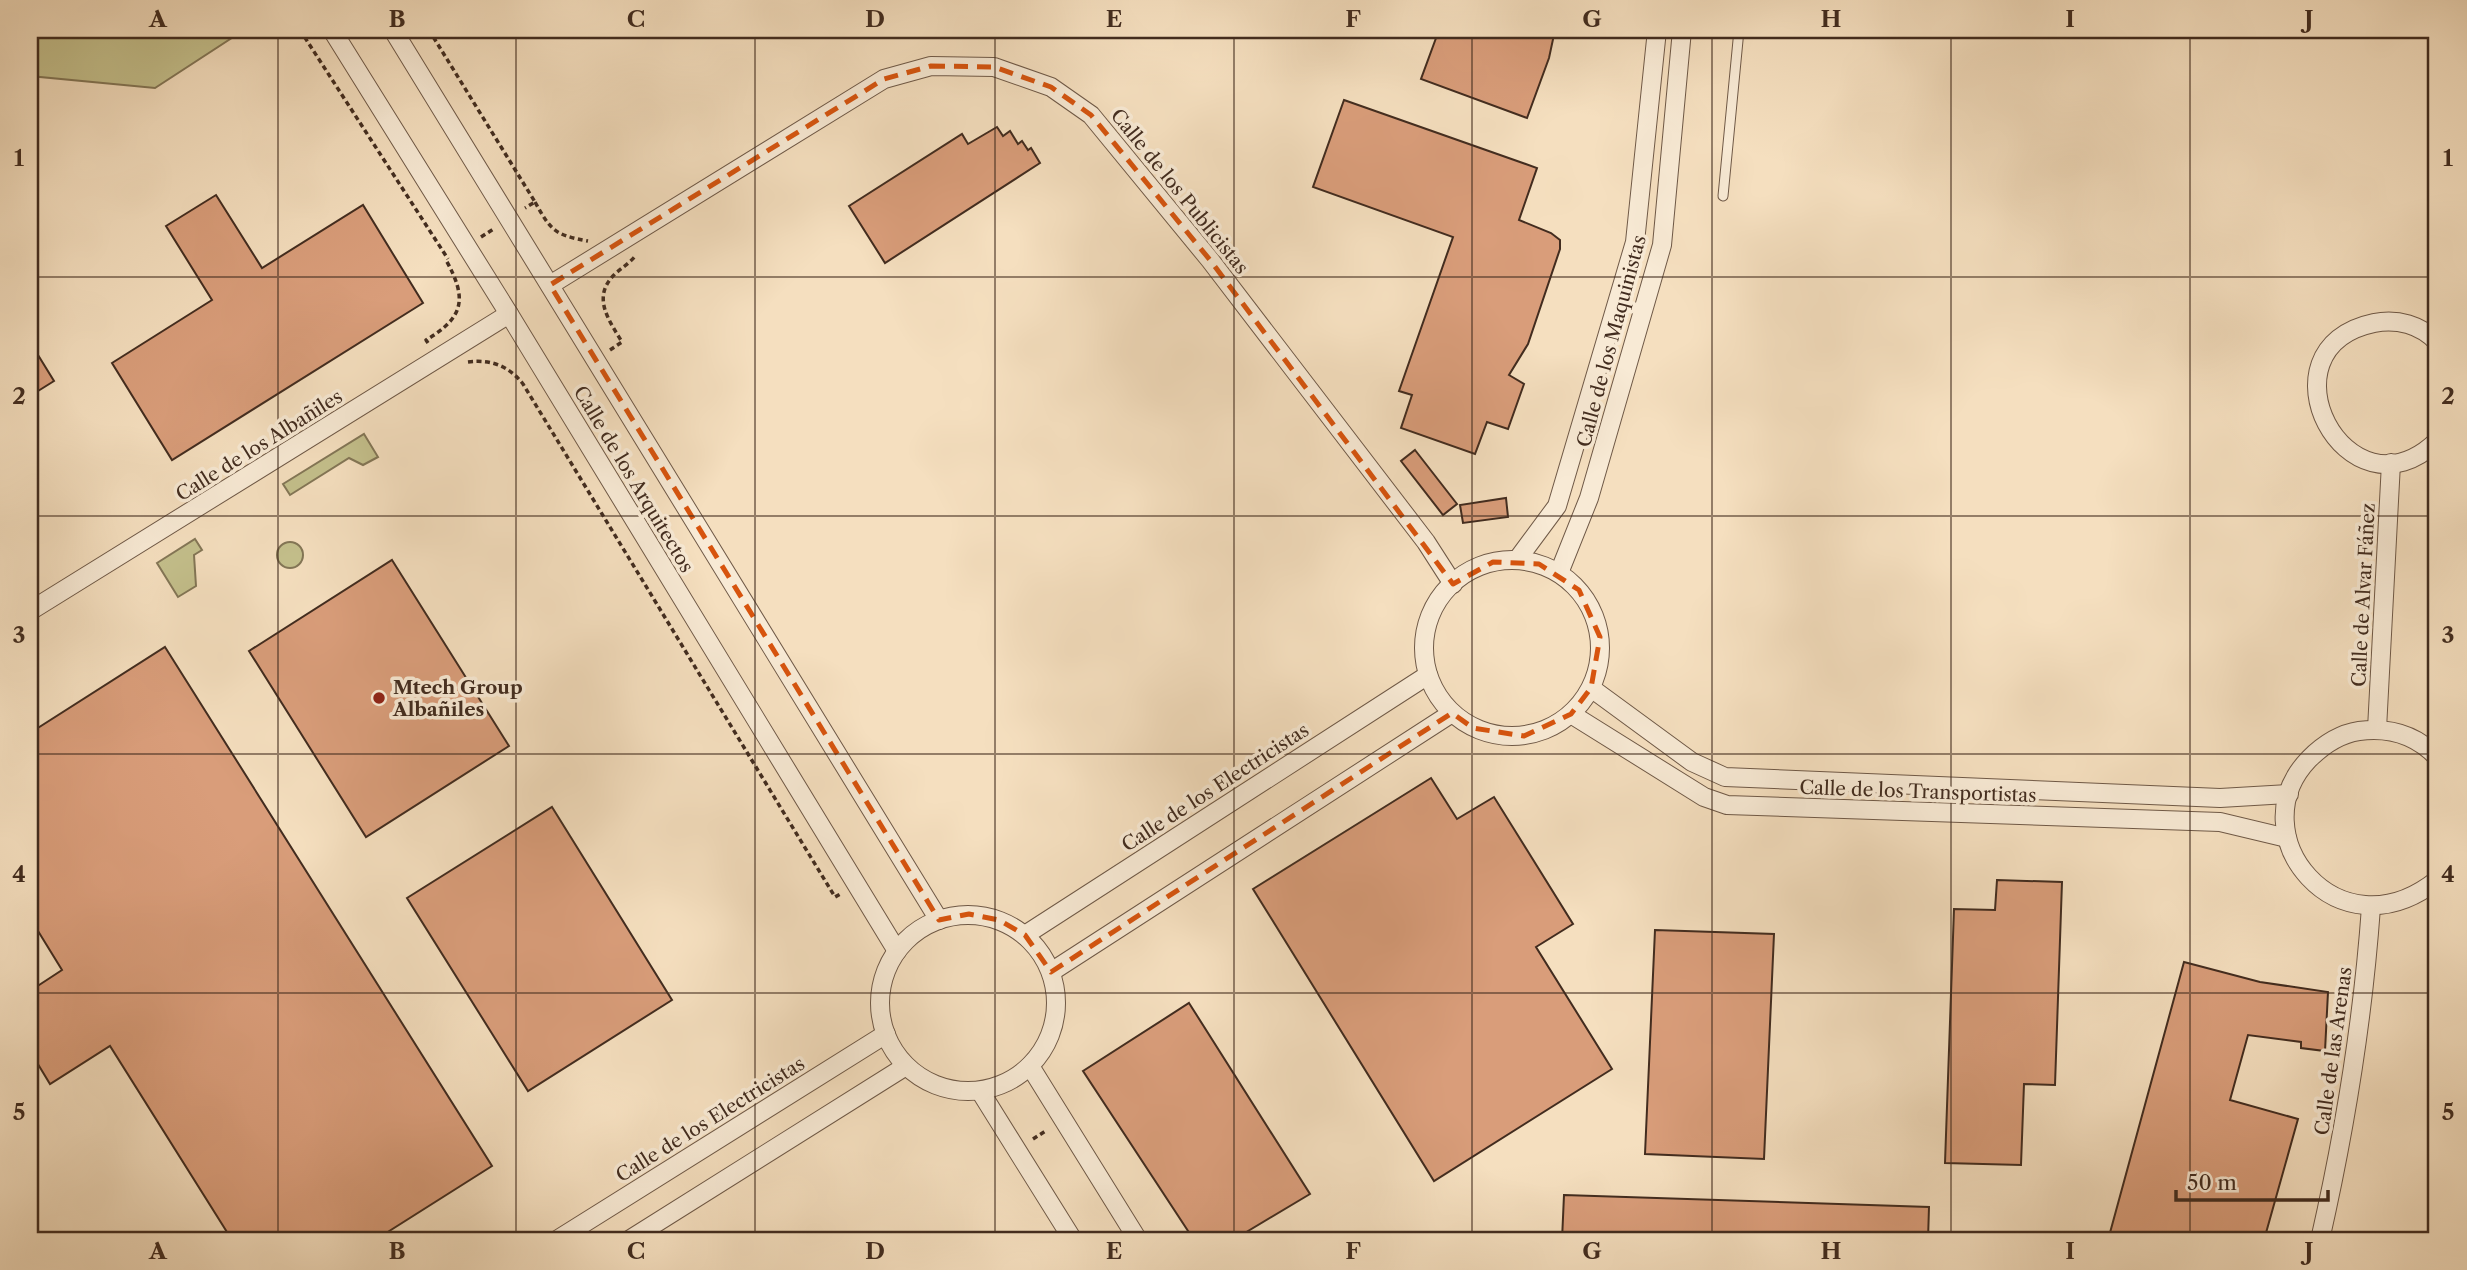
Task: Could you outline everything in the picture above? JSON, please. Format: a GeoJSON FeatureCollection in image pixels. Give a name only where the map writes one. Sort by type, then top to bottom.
{"type":"FeatureCollection","features":[{"type":"Feature","properties":{"kind":"street","name":"Calle de los Arquitectos"},"geometry":{"type":"LineString","coordinates":[[332,30],[509,314],[897,951]]}},
{"type":"Feature","properties":{"kind":"street","name":"Calle de los Arquitectos"},"geometry":{"type":"LineString","coordinates":[[393,30],[939,919]]}},
{"type":"Feature","properties":{"kind":"street","name":"Calle de los Maquinistas"},"geometry":{"type":"LineString","coordinates":[[1517,560],[1557,506],[1635,242],[1657,30]]}},
{"type":"Feature","properties":{"kind":"street","name":"Calle de los Maquinistas"},"geometry":{"type":"LineString","coordinates":[[1559,573],[1589,498],[1662,245],[1682,30]]}},
{"type":"Feature","properties":{"kind":"street","name":"Calle de los Publicistas"},"geometry":{"type":"LineString","coordinates":[[550,285],[884,79],[931,66],[994,67],[1051,87],[1091,115],[1210,260],[1426,542],[1452,584]]}},
{"type":"Feature","properties":{"kind":"street","name":"Calle de los Albañiles"},"geometry":{"type":"LineString","coordinates":[[30,611],[509,314]]}},
{"type":"Feature","properties":{"kind":"street"},"geometry":{"type":"LineString","coordinates":[[2437,342],[2408,323],[2384,320],[2362,325],[2343,336],[2328,353],[2319,373],[2319,406],[2332,436],[2348,451],[2369,460],[2391,463],[2415,457],[2437,441]]}},
{"type":"Feature","properties":{"kind":"street","name":"Calle de Alvar Fáñez"},"geometry":{"type":"LineString","coordinates":[[2377,729],[2391,463]]}},
{"type":"Feature","properties":{"kind":"street"},"geometry":{"type":"LineString","coordinates":[[1517,560],[1539,564],[1559,573],[1586,601],[1593,612],[1600,637],[1599,663],[1591,688],[1571,714],[1549,729],[1524,736],[1473,728],[1452,713],[1438,695],[1428,675],[1424,651],[1427,626],[1437,603],[1452,584],[1482,566],[1517,560]]}},
{"type":"Feature","properties":{"kind":"street","name":"Calle de los Electricistas"},"geometry":{"type":"LineString","coordinates":[[1025,935],[1428,675]]}},
{"type":"Feature","properties":{"kind":"street","name":"Calle de los Transportistas"},"geometry":{"type":"LineString","coordinates":[[1591,688],[1692,761],[1725,777],[2220,798],[2289,794]]}},
{"type":"Feature","properties":{"kind":"street"},"geometry":{"type":"LineString","coordinates":[[1051,972],[1452,713]]}},
{"type":"Feature","properties":{"kind":"street","name":"Calle de los Transportistas"},"geometry":{"type":"LineString","coordinates":[[1571,714],[1704,797],[1727,805],[2220,822],[2287,838]]}},
{"type":"Feature","properties":{"kind":"street"},"geometry":{"type":"LineString","coordinates":[[2437,757],[2427,747],[2404,734],[2377,729],[2348,733],[2322,746],[2301,767],[2289,794],[2285,816],[2287,838],[2298,865],[2317,887],[2342,901],[2371,907],[2396,904],[2419,894],[2437,880]]}},
{"type":"Feature","properties":{"kind":"street","name":"Calle de las Arenas"},"geometry":{"type":"LineString","coordinates":[[2320,1240],[2344,1135],[2365,986],[2371,907]]}},
{"type":"Feature","properties":{"kind":"street"},"geometry":{"type":"LineString","coordinates":[[969,914],[999,920],[1025,935],[1045,958],[1056,997],[1054,1023],[1045,1046],[1030,1066],[1006,1082],[980,1091],[953,1090],[928,1082],[906,1066],[886,1034],[880,1006],[884,977],[897,951],[915,932],[939,919],[969,914]]}},
{"type":"Feature","properties":{"kind":"street","name":"Calle de los Electricistas"},"geometry":{"type":"LineString","coordinates":[[557,1240],[886,1034]]}},
{"type":"Feature","properties":{"kind":"street"},"geometry":{"type":"LineString","coordinates":[[629,1240],[906,1066]]}},
{"type":"Feature","properties":{"kind":"street"},"geometry":{"type":"LineString","coordinates":[[1030,1066],[1138,1240]]}},
{"type":"Feature","properties":{"kind":"street"},"geometry":{"type":"LineString","coordinates":[[980,1091],[1073,1240]]}},
{"type":"Feature","properties":{"kind":"lane"},"geometry":{"type":"LineString","coordinates":[[1723,196],[1739,30]]}},
{"type":"Feature","properties":{"kind":"path"},"geometry":{"type":"LineString","coordinates":[[300,30],[460,285],[460,298],[451,323],[426,340],[447,374],[470,362],[500,365],[514,372],[835,897],[856,885]]}},
{"type":"Feature","properties":{"kind":"path"},"geometry":{"type":"LineString","coordinates":[[429,30],[549,228],[560,235],[587,241],[597,235]]}},
{"type":"Feature","properties":{"kind":"path"},"geometry":{"type":"LineString","coordinates":[[446,260],[535,202]]}},
{"type":"Feature","properties":{"kind":"path"},"geometry":{"type":"LineString","coordinates":[[596,359],[622,342],[605,314],[603,300],[609,280],[637,256],[626,238]]}},
{"type":"Feature","properties":{"kind":"path"},"geometry":{"type":"LineString","coordinates":[[532,398],[553,386]]}},
{"type":"Feature","properties":{"kind":"path"},"geometry":{"type":"LineString","coordinates":[[1016,1148],[1063,1121]]}},
{"type":"Feature","properties":{"kind":"highlighted area"},"geometry":{"type":"Polygon","coordinates":[[[931,66],[994,67],[1051,87],[1091,115],[1210,260],[1453,584],[1493,562],[1539,564],[1579,590],[1600,637],[1591,688],[1571,714],[1524,736],[1473,728],[1452,713],[1051,972],[1025,935],[999,920],[969,914],[939,920],[550,285],[884,79],[931,66]]]}},
{"type":"Feature","properties":{"kind":"shaded area"},"geometry":{"type":"Polygon","coordinates":[[[30,30],[244,30],[155,88],[30,76],[30,30]]]}},
{"type":"Feature","properties":{"kind":"shaded area"},"geometry":{"type":"Polygon","coordinates":[[[364,434],[378,457],[363,465],[349,458],[290,495],[283,484],[364,434]]]}},
{"type":"Feature","properties":{"kind":"shaded area"},"geometry":{"type":"Polygon","coordinates":[[[195,539],[202,550],[194,555],[196,586],[178,597],[157,563],[195,539]]]}},
{"type":"Feature","properties":{"kind":"shaded area"},"geometry":{"type":"Polygon","coordinates":[[[290,542],[299,546],[303,555],[299,564],[290,568],[281,564],[277,555],[281,546],[290,542]]]}},
{"type":"Feature","properties":{"kind":"building"},"geometry":{"type":"Polygon","coordinates":[[[1439,30],[1555,30],[1549,58],[1527,118],[1421,79],[1439,30]]]}},
{"type":"Feature","properties":{"kind":"building"},"geometry":{"type":"Polygon","coordinates":[[[1344,100],[1537,168],[1519,220],[1551,233],[1560,240],[1560,249],[1528,344],[1509,375],[1524,384],[1508,429],[1487,422],[1475,454],[1401,428],[1412,395],[1399,391],[1453,237],[1313,187],[1344,100]]]}},
{"type":"Feature","properties":{"kind":"building"},"geometry":{"type":"Polygon","coordinates":[[[997,127],[1003,136],[1010,131],[1018,144],[1022,141],[1028,150],[1031,148],[1040,163],[885,263],[849,206],[962,134],[968,144],[997,127]]]}},
{"type":"Feature","properties":{"kind":"building"},"geometry":{"type":"Polygon","coordinates":[[[216,195],[262,268],[363,205],[423,303],[172,460],[112,363],[212,300],[166,226],[216,195]]]}},
{"type":"Feature","properties":{"kind":"building"},"geometry":{"type":"Polygon","coordinates":[[[30,342],[54,381],[30,396],[30,342]]]}},
{"type":"Feature","properties":{"kind":"building"},"geometry":{"type":"Polygon","coordinates":[[[1415,450],[1457,504],[1443,515],[1401,461],[1415,450]]]}},
{"type":"Feature","properties":{"kind":"building"},"geometry":{"type":"Polygon","coordinates":[[[1506,498],[1508,517],[1463,523],[1460,505],[1506,498]]]}},
{"type":"Feature","properties":{"kind":"building","name":"Mtech Group Albañiles"},"geometry":{"type":"Polygon","coordinates":[[[392,560],[509,746],[366,837],[249,651],[392,560]]]}},
{"type":"Feature","properties":{"kind":"building"},"geometry":{"type":"Polygon","coordinates":[[[165,647],[492,1166],[375,1240],[232,1240],[110,1046],[50,1084],[30,1051],[30,991],[62,970],[30,918],[30,733],[165,647]]]}},
{"type":"Feature","properties":{"kind":"building"},"geometry":{"type":"Polygon","coordinates":[[[1431,778],[1457,819],[1494,797],[1573,924],[1536,947],[1612,1069],[1434,1181],[1253,889],[1431,778]]]}},
{"type":"Feature","properties":{"kind":"building"},"geometry":{"type":"Polygon","coordinates":[[[552,807],[672,1000],[528,1091],[407,898],[552,807]]]}},
{"type":"Feature","properties":{"kind":"building"},"geometry":{"type":"Polygon","coordinates":[[[1997,880],[2062,882],[2055,1085],[2024,1084],[2021,1165],[1945,1163],[1954,909],[1995,910],[1997,880]]]}},
{"type":"Feature","properties":{"kind":"building"},"geometry":{"type":"Polygon","coordinates":[[[1655,930],[1774,934],[1764,1159],[1645,1154],[1655,930]]]}},
{"type":"Feature","properties":{"kind":"building"},"geometry":{"type":"Polygon","coordinates":[[[2184,962],[2260,982],[2328,992],[2325,1051],[2301,1048],[2301,1042],[2248,1035],[2230,1100],[2298,1119],[2264,1240],[2108,1240],[2184,962]]]}},
{"type":"Feature","properties":{"kind":"building"},"geometry":{"type":"Polygon","coordinates":[[[1189,1003],[1310,1194],[1233,1240],[1194,1240],[1083,1071],[1189,1003]]]}},
{"type":"Feature","properties":{"kind":"building"},"geometry":{"type":"Polygon","coordinates":[[[1564,1195],[1929,1207],[1928,1240],[1562,1240],[1564,1195]]]}},
{"type":"Feature","properties":{"kind":"place","name":"Mtech Group Albañiles"},"geometry":{"type":"Point","coordinates":[379,698]}}]}
